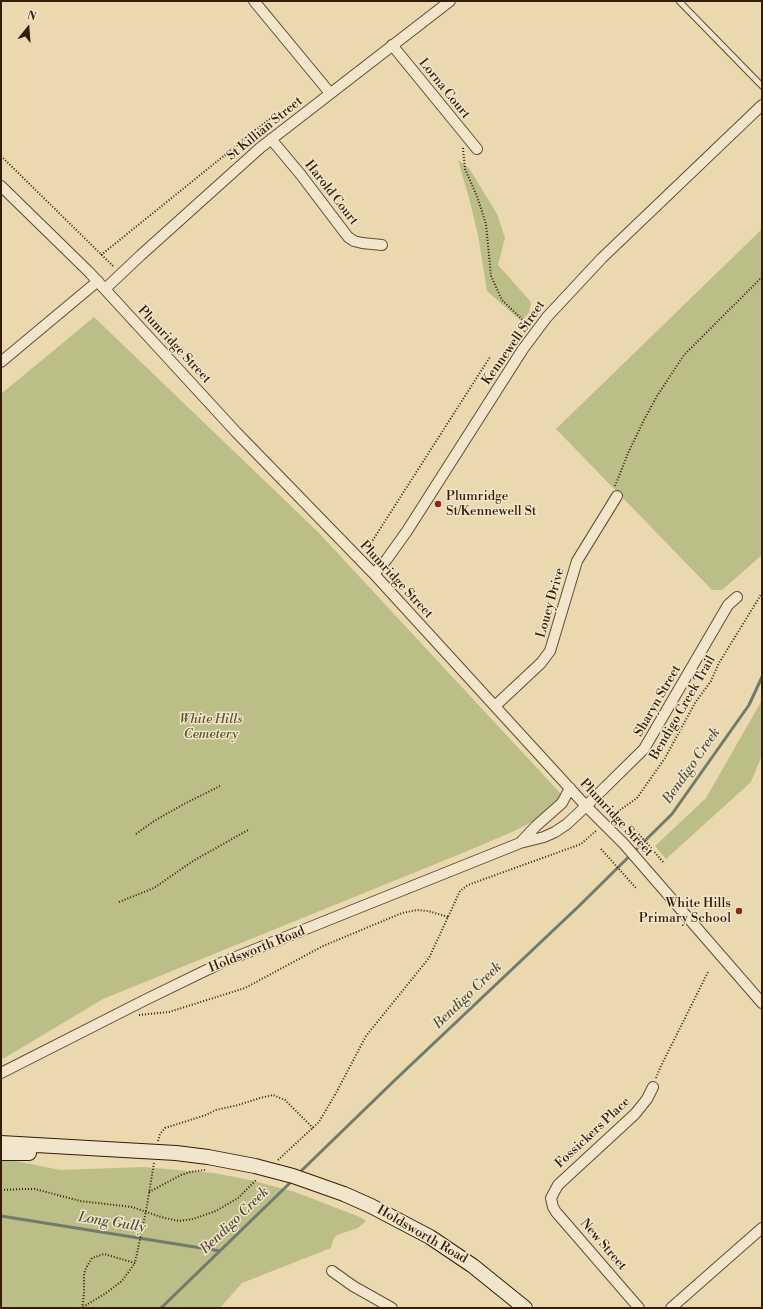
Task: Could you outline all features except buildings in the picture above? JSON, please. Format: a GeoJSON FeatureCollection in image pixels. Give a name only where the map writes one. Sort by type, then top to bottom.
{"type":"FeatureCollection","features":[{"type":"Feature","properties":{"kind":"main road","name":"Holdsworth Road"},"geometry":{"type":"LineString","coordinates":[[1,1143],[120,1149],[194,1155],[258,1170],[293,1176],[344,1194],[394,1217],[435,1240],[478,1269],[525,1308]]}},
{"type":"Feature","properties":{"kind":"main road","name":"Holdsworth Road"},"geometry":{"type":"LineString","coordinates":[[1,1153],[69,1152],[120,1149]]}},
{"type":"Feature","properties":{"kind":"street"},"geometry":{"type":"LineString","coordinates":[[254,1],[330,93]]}},
{"type":"Feature","properties":{"kind":"street","name":"St Killian Street"},"geometry":{"type":"LineString","coordinates":[[105,289],[216,187],[271,139],[450,1]]}},
{"type":"Feature","properties":{"kind":"street","name":"Lorna Court"},"geometry":{"type":"LineString","coordinates":[[392,45],[477,149]]}},
{"type":"Feature","properties":{"kind":"street","name":"Kennewell Street"},"geometry":{"type":"LineString","coordinates":[[374,574],[387,560],[407,532],[536,331],[560,302],[602,258],[762,105]]}},
{"type":"Feature","properties":{"kind":"street","name":"Harold Court"},"geometry":{"type":"LineString","coordinates":[[271,139],[301,175],[348,237],[354,241],[362,243],[382,245]]}},
{"type":"Feature","properties":{"kind":"street","name":"Plumridge Street"},"geometry":{"type":"LineString","coordinates":[[1,186],[98,281],[236,432],[374,574],[586,806],[644,866],[762,1003]]}},
{"type":"Feature","properties":{"kind":"street"},"geometry":{"type":"LineString","coordinates":[[1,362],[98,281]]}},
{"type":"Feature","properties":{"kind":"street","name":"Louey Drive"},"geometry":{"type":"LineString","coordinates":[[495,706],[541,663],[550,651],[577,561],[616,493]]}},
{"type":"Feature","properties":{"kind":"street","name":"Sharyn Street"},"geometry":{"type":"LineString","coordinates":[[586,806],[647,744],[728,605],[737,598]]}},
{"type":"Feature","properties":{"kind":"street","name":"Holdsworth Road"},"geometry":{"type":"LineString","coordinates":[[520,843],[536,826],[562,803],[570,788]]}},
{"type":"Feature","properties":{"kind":"street","name":"Holdsworth Road"},"geometry":{"type":"LineString","coordinates":[[1,1073],[221,963],[520,843],[544,837],[555,832],[567,824],[586,806]]}},
{"type":"Feature","properties":{"kind":"street","name":"Fossickers Place"},"geometry":{"type":"LineString","coordinates":[[551,1198],[558,1185],[635,1114],[647,1099],[653,1087]]}},
{"type":"Feature","properties":{"kind":"street","name":"New Street"},"geometry":{"type":"LineString","coordinates":[[551,1198],[556,1212],[640,1308]]}},
{"type":"Feature","properties":{"kind":"street"},"geometry":{"type":"LineString","coordinates":[[671,1308],[762,1228]]}},
{"type":"Feature","properties":{"kind":"street"},"geometry":{"type":"LineString","coordinates":[[332,1271],[353,1286],[392,1308]]}},
{"type":"Feature","properties":{"kind":"lane"},"geometry":{"type":"LineString","coordinates":[[679,1],[762,86]]}},
{"type":"Feature","properties":{"kind":"path"},"geometry":{"type":"LineString","coordinates":[[101,255],[272,117]]}},
{"type":"Feature","properties":{"kind":"path"},"geometry":{"type":"LineString","coordinates":[[468,139],[462,146],[465,169],[477,196],[486,224],[491,276],[502,300],[536,331]]}},
{"type":"Feature","properties":{"kind":"path"},"geometry":{"type":"LineString","coordinates":[[1,156],[116,269]]}},
{"type":"Feature","properties":{"kind":"path"},"geometry":{"type":"LineString","coordinates":[[616,493],[629,451],[657,396],[684,356],[762,276]]}},
{"type":"Feature","properties":{"kind":"path"},"geometry":{"type":"LineString","coordinates":[[371,543],[490,357]]}},
{"type":"Feature","properties":{"kind":"path","name":"Bendigo Creek Trail"},"geometry":{"type":"LineString","coordinates":[[607,820],[637,798],[661,764],[671,749],[695,703],[711,681],[716,668],[762,593]]}},
{"type":"Feature","properties":{"kind":"path"},"geometry":{"type":"LineString","coordinates":[[136,834],[154,821],[220,786]]}},
{"type":"Feature","properties":{"kind":"path"},"geometry":{"type":"LineString","coordinates":[[630,826],[664,863]]}},
{"type":"Feature","properties":{"kind":"path"},"geometry":{"type":"LineString","coordinates":[[277,1161],[319,1122],[336,1094],[366,1036],[430,958],[460,891],[464,887],[581,844],[599,828]]}},
{"type":"Feature","properties":{"kind":"path"},"geometry":{"type":"LineString","coordinates":[[119,902],[154,888],[193,861],[248,830]]}},
{"type":"Feature","properties":{"kind":"path"},"geometry":{"type":"LineString","coordinates":[[601,849],[636,888]]}},
{"type":"Feature","properties":{"kind":"path"},"geometry":{"type":"LineString","coordinates":[[134,1015],[169,1012],[245,988],[323,946],[402,913],[417,910],[428,911],[448,917]]}},
{"type":"Feature","properties":{"kind":"path"},"geometry":{"type":"LineString","coordinates":[[653,1087],[660,1068],[708,972]]}},
{"type":"Feature","properties":{"kind":"path"},"geometry":{"type":"LineString","coordinates":[[158,1143],[160,1134],[164,1128],[206,1115],[216,1110],[273,1095],[285,1100],[313,1128]]}},
{"type":"Feature","properties":{"kind":"path"},"geometry":{"type":"LineString","coordinates":[[82,1308],[122,1281],[134,1263],[146,1211],[155,1161]]}},
{"type":"Feature","properties":{"kind":"path"},"geometry":{"type":"LineString","coordinates":[[149,1192],[180,1175],[206,1170]]}},
{"type":"Feature","properties":{"kind":"path"},"geometry":{"type":"LineString","coordinates":[[1,1190],[24,1188],[80,1201],[122,1205],[179,1221],[193,1219],[216,1211],[234,1200],[258,1170]]}},
{"type":"Feature","properties":{"kind":"path"},"geometry":{"type":"LineString","coordinates":[[82,1308],[84,1274],[88,1262],[92,1258],[104,1254],[134,1263]]}},
{"type":"Feature","properties":{"kind":"green space"},"geometry":{"type":"Polygon","coordinates":[[[458,160],[469,168],[497,214],[505,238],[498,265],[531,302],[529,313],[521,321],[487,291],[478,235],[458,160]]]}},
{"type":"Feature","properties":{"kind":"green space"},"geometry":{"type":"Polygon","coordinates":[[[762,229],[762,555],[722,590],[712,590],[556,429],[762,229]]]}},
{"type":"Feature","properties":{"kind":"green space","name":"White Hills Cemetery"},"geometry":{"type":"Polygon","coordinates":[[[94,317],[318,532],[562,795],[534,821],[512,832],[103,999],[1,1060],[1,394],[94,317]]]}},
{"type":"Feature","properties":{"kind":"green space"},"geometry":{"type":"Polygon","coordinates":[[[762,700],[762,755],[751,782],[666,859],[655,846],[706,798],[762,700]]]}},
{"type":"Feature","properties":{"kind":"green space"},"geometry":{"type":"Polygon","coordinates":[[[6,1159],[60,1170],[143,1167],[214,1173],[250,1180],[295,1192],[360,1217],[366,1221],[358,1228],[337,1235],[333,1240],[331,1248],[242,1283],[220,1308],[1,1308],[1,1160],[6,1159]]]}},
{"type":"Feature","properties":{"kind":"waterway","name":"Bendigo Creek"},"geometry":{"type":"LineString","coordinates":[[298,1174],[579,906],[672,814],[749,705],[762,677]]}},
{"type":"Feature","properties":{"kind":"waterway","name":"Bendigo Creek"},"geometry":{"type":"LineString","coordinates":[[161,1308],[292,1181]]}},
{"type":"Feature","properties":{"kind":"waterway","name":"Long Gully"},"geometry":{"type":"LineString","coordinates":[[1,1216],[220,1251]]}},
{"type":"Feature","properties":{"kind":"place","name":"Plumridge St/Kennewell St"},"geometry":{"type":"Point","coordinates":[438,504]}},
{"type":"Feature","properties":{"kind":"place","name":"White Hills Primary School"},"geometry":{"type":"Point","coordinates":[739,911]}}]}
